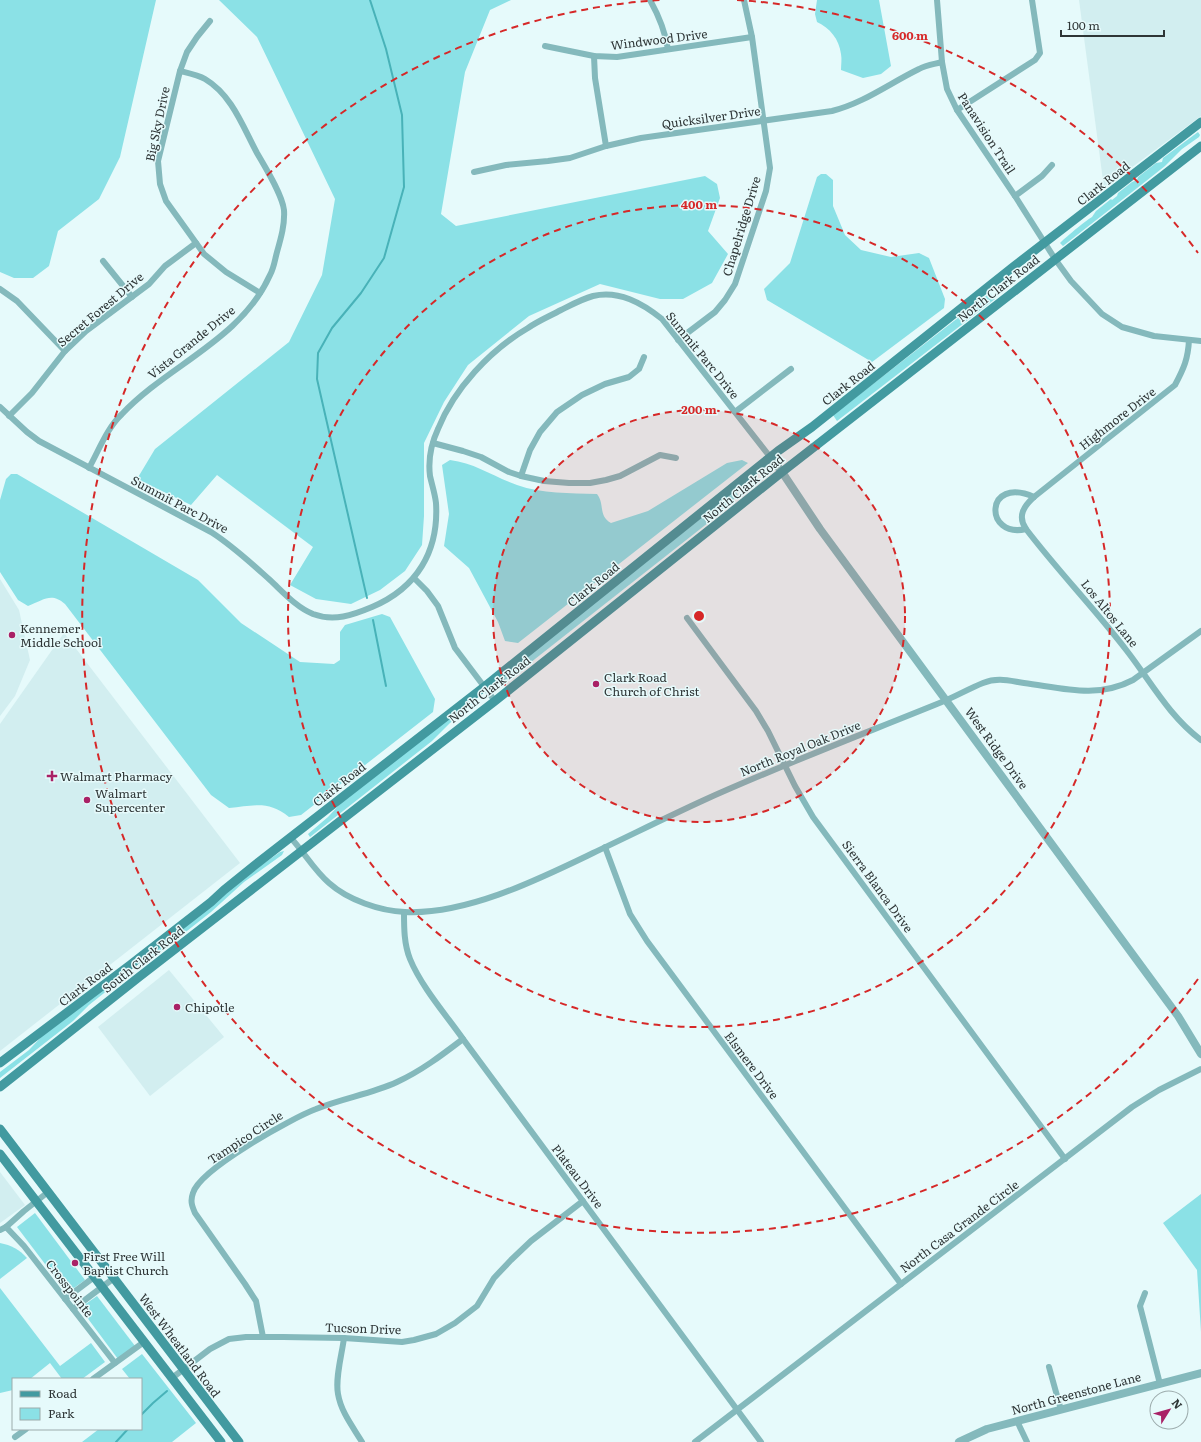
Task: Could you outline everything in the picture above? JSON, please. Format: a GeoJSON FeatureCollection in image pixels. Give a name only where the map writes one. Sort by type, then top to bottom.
{"type":"FeatureCollection","features":[{"type":"Feature","properties":{"kind":"main road","name":"Clark Road"},"geometry":{"type":"LineString","coordinates":[[0,1063],[130,965],[771,458],[1201,122]]}},
{"type":"Feature","properties":{"kind":"main road","name":"North Clark Road"},"geometry":{"type":"LineString","coordinates":[[302,850],[495,700],[782,472],[1201,146]]}},
{"type":"Feature","properties":{"kind":"main road","name":"South Clark Road"},"geometry":{"type":"LineString","coordinates":[[0,1087],[302,850]]}},
{"type":"Feature","properties":{"kind":"main road"},"geometry":{"type":"LineString","coordinates":[[130,965],[139,977]]}},
{"type":"Feature","properties":{"kind":"main road","name":"West Wheatland Road"},"geometry":{"type":"LineString","coordinates":[[0,1129],[239,1442]]}},
{"type":"Feature","properties":{"kind":"main road"},"geometry":{"type":"LineString","coordinates":[[0,1154],[221,1442]]}},
{"type":"Feature","properties":{"kind":"street"},"geometry":{"type":"LineString","coordinates":[[650,0],[659,16],[668,49]]}},
{"type":"Feature","properties":{"kind":"street","name":"Chapelridge Drive"},"geometry":{"type":"LineString","coordinates":[[678,340],[715,312],[735,284],[766,191],[770,168],[752,37],[744,0]]}},
{"type":"Feature","properties":{"kind":"street","name":"Panavision Trail"},"geometry":{"type":"LineString","coordinates":[[937,0],[942,62],[947,89],[956,110],[1015,196],[1045,243]]}},
{"type":"Feature","properties":{"kind":"street"},"geometry":{"type":"LineString","coordinates":[[956,110],[1035,60],[1040,53],[1032,0]]}},
{"type":"Feature","properties":{"kind":"street","name":"Big Sky Drive"},"geometry":{"type":"LineString","coordinates":[[210,21],[187,52],[180,71],[158,162],[160,184],[166,201],[204,254],[216,264],[260,293]]}},
{"type":"Feature","properties":{"kind":"street","name":"Windwood Drive"},"geometry":{"type":"LineString","coordinates":[[545,46],[594,56],[617,57],[752,37]]}},
{"type":"Feature","properties":{"kind":"street"},"geometry":{"type":"LineString","coordinates":[[594,56],[595,78],[606,146]]}},
{"type":"Feature","properties":{"kind":"street","name":"Quicksilver Drive"},"geometry":{"type":"LineString","coordinates":[[474,172],[506,165],[570,158],[606,146],[641,138],[832,111],[860,101],[920,68],[942,62]]}},
{"type":"Feature","properties":{"kind":"street","name":"Vista Grande Drive"},"geometry":{"type":"LineString","coordinates":[[89,468],[109,431],[120,415],[136,400],[227,331],[243,315],[260,293],[271,274],[283,232],[284,209],[276,188],[232,105],[220,90],[205,79],[180,71]]}},
{"type":"Feature","properties":{"kind":"street"},"geometry":{"type":"LineString","coordinates":[[1015,196],[1042,176],[1052,165]]}},
{"type":"Feature","properties":{"kind":"street","name":"Secret Forest Drive"},"geometry":{"type":"LineString","coordinates":[[9,416],[32,393],[65,351],[86,331],[149,284],[165,266],[196,243]]}},
{"type":"Feature","properties":{"kind":"street"},"geometry":{"type":"LineString","coordinates":[[1045,243],[1071,281],[1092,304],[1102,314],[1122,327],[1154,336],[1201,341]]}},
{"type":"Feature","properties":{"kind":"street"},"geometry":{"type":"LineString","coordinates":[[103,261],[132,297]]}},
{"type":"Feature","properties":{"kind":"street"},"geometry":{"type":"LineString","coordinates":[[0,289],[17,301],[65,351]]}},
{"type":"Feature","properties":{"kind":"street","name":"Summit Parc Drive"},"geometry":{"type":"LineString","coordinates":[[0,407],[39,441],[218,536],[235,548],[293,602],[305,610],[327,617],[353,615],[390,598],[414,578],[424,562],[433,543],[436,523],[435,502],[429,460],[432,443],[438,428],[458,394],[485,360],[512,338],[528,328],[580,301],[593,296],[619,296],[633,300],[647,307],[662,319],[771,458]]}},
{"type":"Feature","properties":{"kind":"street","name":"Highmore Drive"},"geometry":{"type":"LineString","coordinates":[[1034,497],[1175,385],[1183,370],[1188,355],[1189,340]]}},
{"type":"Feature","properties":{"kind":"street"},"geometry":{"type":"LineString","coordinates":[[521,476],[530,450],[540,432],[557,412],[582,394],[605,384],[630,377],[640,369],[644,357]]}},
{"type":"Feature","properties":{"kind":"street"},"geometry":{"type":"LineString","coordinates":[[735,412],[791,369]]}},
{"type":"Feature","properties":{"kind":"street"},"geometry":{"type":"LineString","coordinates":[[432,443],[482,457],[509,472],[521,476],[544,481],[569,483],[590,483],[620,476],[660,455],[676,458]]}},
{"type":"Feature","properties":{"kind":"street","name":"West Ridge Drive"},"geometry":{"type":"LineString","coordinates":[[771,458],[820,529],[1178,1016],[1201,1054]]}},
{"type":"Feature","properties":{"kind":"street"},"geometry":{"type":"LineString","coordinates":[[1026,529],[1019,530],[1005,527],[997,518],[994,509],[998,500],[1004,494],[1010,492],[1024,492],[1034,497]]}},
{"type":"Feature","properties":{"kind":"street","name":"Los Altos Lane"},"geometry":{"type":"LineString","coordinates":[[1034,497],[1025,505],[1021,514],[1023,524],[1026,529],[1115,636],[1164,704],[1201,740]]}},
{"type":"Feature","properties":{"kind":"street"},"geometry":{"type":"LineString","coordinates":[[414,578],[427,591],[438,606],[455,648],[495,700]]}},
{"type":"Feature","properties":{"kind":"street","name":"Sierra Blanca Drive"},"geometry":{"type":"LineString","coordinates":[[687,618],[756,711],[813,817],[1065,1159]]}},
{"type":"Feature","properties":{"kind":"street","name":"North Royal Oak Drive"},"geometry":{"type":"LineString","coordinates":[[290,837],[329,884],[358,902],[404,912],[431,912],[474,902],[537,880],[702,801],[784,765],[947,700],[985,682],[1000,679],[1083,692],[1107,690],[1124,685],[1143,674],[1201,631]]}},
{"type":"Feature","properties":{"kind":"street","name":"Elsmere Drive"},"geometry":{"type":"LineString","coordinates":[[605,847],[630,914],[647,941],[901,1284]]}},
{"type":"Feature","properties":{"kind":"street","name":"Plateau Drive"},"geometry":{"type":"LineString","coordinates":[[404,912],[403,933],[410,958],[424,984],[761,1442]]}},
{"type":"Feature","properties":{"kind":"street","name":"Tampico Circle"},"geometry":{"type":"LineString","coordinates":[[263,1337],[256,1301],[195,1213],[191,1203],[193,1192],[200,1182],[222,1164],[274,1129],[317,1108],[344,1099],[373,1092],[397,1082],[441,1057],[463,1039]]}},
{"type":"Feature","properties":{"kind":"street","name":"North Casa Grande Circle"},"geometry":{"type":"LineString","coordinates":[[695,1442],[1139,1103],[1159,1090],[1201,1070]]}},
{"type":"Feature","properties":{"kind":"street"},"geometry":{"type":"LineString","coordinates":[[0,1230],[6,1227],[48,1192]]}},
{"type":"Feature","properties":{"kind":"street","name":"Tucson Drive"},"geometry":{"type":"LineString","coordinates":[[172,1378],[210,1350],[228,1339],[246,1337],[344,1338],[402,1342],[436,1334],[455,1323],[477,1306],[494,1278],[511,1260],[531,1241],[583,1201]]}},
{"type":"Feature","properties":{"kind":"street","name":"Crosspointe"},"geometry":{"type":"LineString","coordinates":[[6,1227],[19,1240],[115,1363]]}},
{"type":"Feature","properties":{"kind":"street"},"geometry":{"type":"LineString","coordinates":[[65,1299],[106,1268]]}},
{"type":"Feature","properties":{"kind":"street"},"geometry":{"type":"LineString","coordinates":[[73,1309],[114,1278]]}},
{"type":"Feature","properties":{"kind":"street"},"geometry":{"type":"LineString","coordinates":[[1145,1293],[1140,1306],[1160,1384]]}},
{"type":"Feature","properties":{"kind":"street"},"geometry":{"type":"LineString","coordinates":[[344,1338],[338,1374],[338,1393],[347,1418],[362,1442]]}},
{"type":"Feature","properties":{"kind":"street"},"geometry":{"type":"LineString","coordinates":[[95,1378],[144,1342]]}},
{"type":"Feature","properties":{"kind":"street"},"geometry":{"type":"LineString","coordinates":[[1049,1367],[1061,1410]]}},
{"type":"Feature","properties":{"kind":"street","name":"North Greenstone Lane"},"geometry":{"type":"LineString","coordinates":[[959,1442],[987,1429],[1201,1373]]}},
{"type":"Feature","properties":{"kind":"street"},"geometry":{"type":"LineString","coordinates":[[1017,1421],[1027,1442]]}},
{"type":"Feature","properties":{"kind":"street"},"geometry":{"type":"LineString","coordinates":[[15,1437],[25,1430]]}},
{"type":"Feature","properties":{"kind":"shaded area"},"geometry":{"type":"Polygon","coordinates":[[[1079,0],[1201,0],[1201,116],[1104,188],[1079,0]]]}},
{"type":"Feature","properties":{"kind":"shaded area","name":"Kennemer Middle School"},"geometry":{"type":"Polygon","coordinates":[[[0,579],[19,610],[30,660],[15,696],[0,716],[0,579]]]}},
{"type":"Feature","properties":{"kind":"shaded area"},"geometry":{"type":"Polygon","coordinates":[[[64,633],[240,863],[0,1051],[0,724],[64,633]]]}},
{"type":"Feature","properties":{"kind":"shaded area"},"geometry":{"type":"Polygon","coordinates":[[[169,970],[224,1037],[150,1096],[98,1027],[169,970]]]}},
{"type":"Feature","properties":{"kind":"shaded area"},"geometry":{"type":"Polygon","coordinates":[[[0,1172],[25,1205],[0,1223],[0,1172]]]}},
{"type":"Feature","properties":{"kind":"green space"},"geometry":{"type":"Polygon","coordinates":[[[0,0],[156,0],[120,157],[99,199],[58,231],[49,266],[33,278],[14,278],[0,272],[0,0]]]}},
{"type":"Feature","properties":{"kind":"green space"},"geometry":{"type":"Polygon","coordinates":[[[219,0],[511,0],[490,10],[465,72],[441,214],[456,226],[705,176],[717,184],[720,198],[708,231],[728,254],[712,283],[683,299],[660,299],[600,284],[529,316],[468,365],[444,402],[424,443],[424,516],[422,545],[405,571],[380,590],[351,604],[316,599],[290,585],[313,547],[217,475],[191,505],[137,479],[155,449],[289,342],[322,275],[335,199],[257,37],[219,0]]]}},
{"type":"Feature","properties":{"kind":"green space"},"geometry":{"type":"Polygon","coordinates":[[[817,0],[879,0],[891,66],[881,74],[863,78],[841,70],[841,54],[836,39],[826,27],[817,22],[815,14],[817,0]]]}},
{"type":"Feature","properties":{"kind":"green space"},"geometry":{"type":"Polygon","coordinates":[[[1198,132],[1200,135],[1199,137],[1182,149],[1165,166],[1063,246],[1060,243],[1092,217],[1096,211],[1117,196],[1118,193],[1137,180],[1138,177],[1156,163],[1162,162],[1163,158],[1198,132]]]}},
{"type":"Feature","properties":{"kind":"green space"},"geometry":{"type":"Polygon","coordinates":[[[821,174],[826,174],[833,180],[833,206],[845,235],[861,250],[891,257],[919,253],[929,258],[945,299],[944,308],[872,362],[767,300],[764,289],[790,263],[817,177],[821,174]]]}},
{"type":"Feature","properties":{"kind":"green space"},"geometry":{"type":"Polygon","coordinates":[[[990,293],[995,299],[837,421],[833,415],[990,293]]]}},
{"type":"Feature","properties":{"kind":"green space"},"geometry":{"type":"Polygon","coordinates":[[[450,460],[468,464],[509,482],[527,488],[556,492],[597,494],[601,502],[604,517],[611,523],[648,511],[727,463],[742,460],[748,463],[518,643],[505,641],[498,622],[469,568],[444,546],[449,514],[442,465],[450,460]]]}},
{"type":"Feature","properties":{"kind":"green space"},"geometry":{"type":"Polygon","coordinates":[[[11,474],[17,474],[198,580],[241,623],[300,662],[334,664],[340,660],[340,632],[345,625],[382,614],[390,617],[435,699],[433,712],[301,815],[289,817],[274,808],[260,805],[229,808],[211,795],[65,604],[56,598],[47,598],[28,606],[18,600],[0,572],[0,500],[6,479],[11,474]]]}},
{"type":"Feature","properties":{"kind":"green space"},"geometry":{"type":"Polygon","coordinates":[[[735,491],[738,495],[718,515],[507,681],[501,684],[498,680],[735,491]]]}},
{"type":"Feature","properties":{"kind":"green space"},"geometry":{"type":"Polygon","coordinates":[[[474,699],[476,701],[450,723],[432,741],[310,837],[308,834],[328,817],[341,803],[474,699]]]}},
{"type":"Feature","properties":{"kind":"green space"},"geometry":{"type":"Polygon","coordinates":[[[284,851],[282,855],[244,882],[211,912],[154,957],[146,961],[144,958],[233,885],[280,852],[284,851]]]}},
{"type":"Feature","properties":{"kind":"green space"},"geometry":{"type":"Polygon","coordinates":[[[122,973],[125,976],[123,978],[89,1005],[73,1021],[0,1078],[0,1072],[29,1050],[44,1034],[122,973]]]}},
{"type":"Feature","properties":{"kind":"green space"},"geometry":{"type":"Polygon","coordinates":[[[1201,1194],[1201,1332],[1197,1270],[1163,1223],[1201,1194]]]}},
{"type":"Feature","properties":{"kind":"green space"},"geometry":{"type":"Polygon","coordinates":[[[35,1213],[85,1280],[67,1293],[17,1227],[35,1213]]]}},
{"type":"Feature","properties":{"kind":"green space"},"geometry":{"type":"Polygon","coordinates":[[[0,1243],[15,1248],[27,1258],[0,1279],[0,1243]]]}},
{"type":"Feature","properties":{"kind":"green space"},"geometry":{"type":"Polygon","coordinates":[[[0,1288],[60,1366],[91,1343],[105,1362],[83,1378],[61,1378],[50,1363],[31,1378],[12,1378],[12,1390],[0,1393],[0,1288]]]}},
{"type":"Feature","properties":{"kind":"green space"},"geometry":{"type":"Polygon","coordinates":[[[97,1296],[135,1346],[118,1359],[80,1308],[97,1296]]]}},
{"type":"Feature","properties":{"kind":"green space"},"geometry":{"type":"Polygon","coordinates":[[[142,1354],[196,1423],[172,1442],[82,1442],[98,1430],[142,1430],[142,1378],[129,1378],[122,1369],[142,1354]]]}},
{"type":"Feature","properties":{"kind":"waterway"},"geometry":{"type":"LineString","coordinates":[[367,598],[317,379],[318,353],[332,328],[361,293],[384,258],[404,187],[402,115],[386,49],[370,0]]}},
{"type":"Feature","properties":{"kind":"waterway"},"geometry":{"type":"LineString","coordinates":[[373,620],[386,686]]}},
{"type":"Feature","properties":{"kind":"waterway"},"geometry":{"type":"LineString","coordinates":[[142,1414],[167,1391]]}},
{"type":"Feature","properties":{"kind":"waterway"},"geometry":{"type":"LineString","coordinates":[[116,1442],[127,1430]]}},
{"type":"Feature","properties":{"kind":"place","name":"Kennemer Middle School"},"geometry":{"type":"Point","coordinates":[12,635]}},
{"type":"Feature","properties":{"kind":"place","name":"Clark Road Church of Christ"},"geometry":{"type":"Point","coordinates":[596,684]}},
{"type":"Feature","properties":{"kind":"place","name":"Walmart Pharmacy"},"geometry":{"type":"Point","coordinates":[52,776]}},
{"type":"Feature","properties":{"kind":"place","name":"Walmart Supercenter"},"geometry":{"type":"Point","coordinates":[87,800]}},
{"type":"Feature","properties":{"kind":"place","name":"Chipotle"},"geometry":{"type":"Point","coordinates":[177,1007]}},
{"type":"Feature","properties":{"kind":"place","name":"First Free Will Baptist Church"},"geometry":{"type":"Point","coordinates":[75,1263]}}]}
